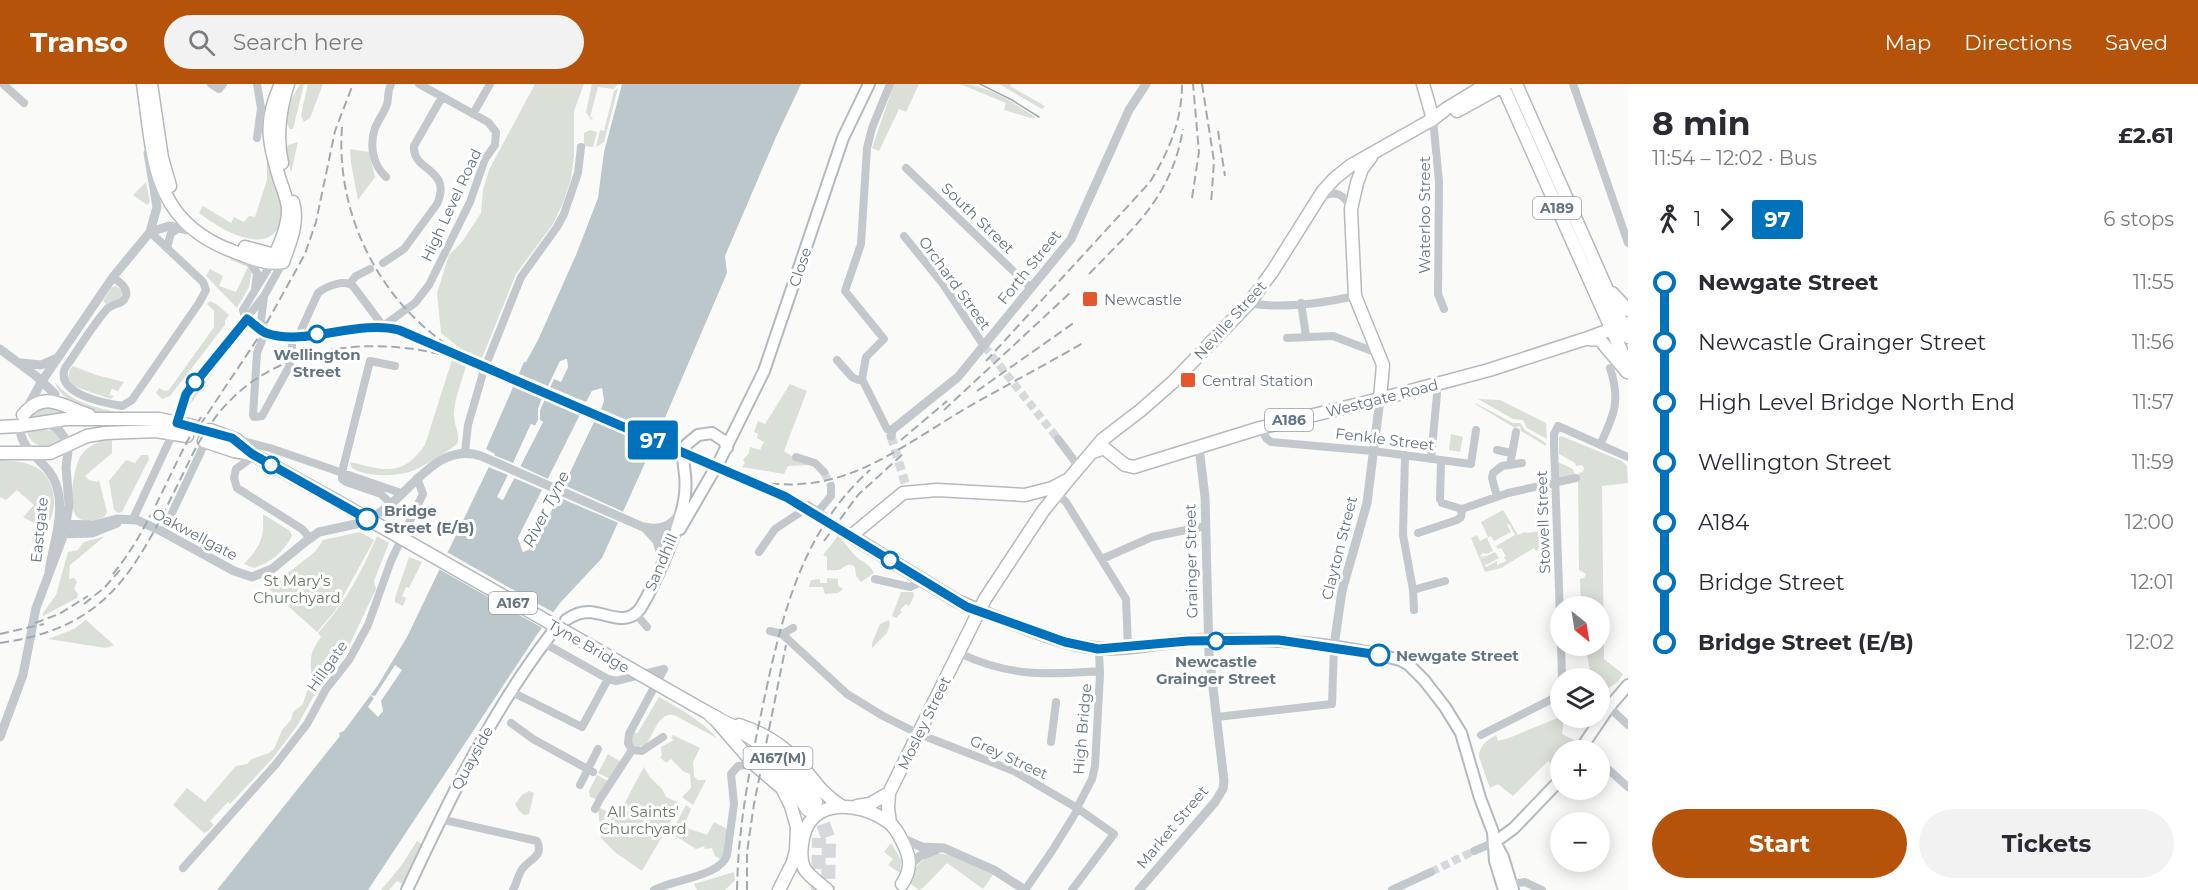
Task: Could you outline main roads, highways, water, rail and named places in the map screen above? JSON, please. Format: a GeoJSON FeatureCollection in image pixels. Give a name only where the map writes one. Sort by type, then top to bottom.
{"type":"FeatureCollection","features":[{"type":"Feature","properties":{"kind":"highway","name":"A167(M)"},"geometry":{"type":"LineString","coordinates":[[712,716],[746,734],[786,765],[798,777],[811,806]]}},
{"type":"Feature","properties":{"kind":"main road"},"geometry":{"type":"LineString","coordinates":[[143,84],[154,162],[162,188],[175,211],[196,232],[218,246],[276,260]]}},
{"type":"Feature","properties":{"kind":"main road"},"geometry":{"type":"LineString","coordinates":[[151,84],[162,158],[173,193],[183,209],[202,228],[243,251],[272,241],[286,221]]}},
{"type":"Feature","properties":{"kind":"main road"},"geometry":{"type":"LineString","coordinates":[[276,260],[286,221],[287,204],[268,134],[270,111],[281,84]]}},
{"type":"Feature","properties":{"kind":"main road"},"geometry":{"type":"LineString","coordinates":[[276,260],[296,218],[279,143],[283,104],[288,84]]}},
{"type":"Feature","properties":{"kind":"main road","name":"Close"},"geometry":{"type":"LineString","coordinates":[[720,460],[765,369],[840,146],[869,84]]}},
{"type":"Feature","properties":{"kind":"main road"},"geometry":{"type":"LineString","coordinates":[[1423,84],[1433,119]]}},
{"type":"Feature","properties":{"kind":"main road"},"geometry":{"type":"LineString","coordinates":[[1433,119],[1487,84]]}},
{"type":"Feature","properties":{"kind":"main road"},"geometry":{"type":"LineString","coordinates":[[1433,119],[1445,117],[1507,84]]}},
{"type":"Feature","properties":{"kind":"main road","name":"A189"},"geometry":{"type":"LineString","coordinates":[[1507,84],[1605,286],[1621,326],[1628,366]]}},
{"type":"Feature","properties":{"kind":"main road","name":"A189"},"geometry":{"type":"LineString","coordinates":[[1507,84],[1628,337]]}},
{"type":"Feature","properties":{"kind":"main road","name":"Neville Street"},"geometry":{"type":"LineString","coordinates":[[978,610],[1043,511],[1079,467],[1111,434],[1173,382],[1249,303],[1329,184],[1340,174],[1433,119]]}},
{"type":"Feature","properties":{"kind":"main road"},"geometry":{"type":"LineString","coordinates":[[1376,152],[1359,175],[1351,209],[1355,296],[1383,365],[1380,399]]}},
{"type":"Feature","properties":{"kind":"main road"},"geometry":{"type":"LineString","coordinates":[[1605,286],[1628,310]]}},
{"type":"Feature","properties":{"kind":"main road","name":"Westgate Road"},"geometry":{"type":"LineString","coordinates":[[1119,459],[1129,467],[1134,467],[1260,428],[1436,385],[1621,326]]}},
{"type":"Feature","properties":{"kind":"main road"},"geometry":{"type":"LineString","coordinates":[[1586,339],[1600,339],[1628,373]]}},
{"type":"Feature","properties":{"kind":"main road"},"geometry":{"type":"LineString","coordinates":[[55,394],[64,404]]}},
{"type":"Feature","properties":{"kind":"main road"},"geometry":{"type":"LineString","coordinates":[[21,421],[35,405],[57,401],[98,418]]}},
{"type":"Feature","properties":{"kind":"main road"},"geometry":{"type":"LineString","coordinates":[[686,445],[698,435],[731,429],[741,416]]}},
{"type":"Feature","properties":{"kind":"main road"},"geometry":{"type":"LineString","coordinates":[[0,427],[21,421],[45,422],[98,418],[155,419],[175,428],[190,431]]}},
{"type":"Feature","properties":{"kind":"main road"},"geometry":{"type":"LineString","coordinates":[[0,453],[56,452],[87,436],[175,428]]}},
{"type":"Feature","properties":{"kind":"main road"},"geometry":{"type":"LineString","coordinates":[[712,433],[724,441],[727,448]]}},
{"type":"Feature","properties":{"kind":"main road"},"geometry":{"type":"LineString","coordinates":[[1111,434],[1119,459]]}},
{"type":"Feature","properties":{"kind":"main road","name":"Tyne Bridge"},"geometry":{"type":"LineString","coordinates":[[253,455],[234,451],[206,439],[237,440],[253,455],[712,716]]}},
{"type":"Feature","properties":{"kind":"main road","name":"A186"},"geometry":{"type":"LineString","coordinates":[[1092,453],[1104,448],[1119,459]]}},
{"type":"Feature","properties":{"kind":"main road","name":"Sandhill"},"geometry":{"type":"LineString","coordinates":[[566,620],[589,612],[620,619],[636,614],[645,601],[669,548],[682,509],[686,475],[683,459]]}},
{"type":"Feature","properties":{"kind":"main road"},"geometry":{"type":"LineString","coordinates":[[669,548],[710,476],[699,480],[686,475]]}},
{"type":"Feature","properties":{"kind":"main road"},"geometry":{"type":"LineString","coordinates":[[1069,479],[1052,488],[1025,495],[907,487],[845,533],[967,607],[1065,642],[1098,649],[1208,641],[1279,640],[1334,646],[1400,660],[1409,665],[1424,680],[1461,733],[1495,842],[1503,857],[1510,888]]}},
{"type":"Feature","properties":{"kind":"main road"},"geometry":{"type":"LineString","coordinates":[[1025,495],[1040,503],[1043,511]]}},
{"type":"Feature","properties":{"kind":"main road","name":"Mosley Street"},"geometry":{"type":"LineString","coordinates":[[890,823],[889,793],[978,610]]}},
{"type":"Feature","properties":{"kind":"main road","name":"Quayside"},"geometry":{"type":"LineString","coordinates":[[407,890],[472,756],[551,634]]}},
{"type":"Feature","properties":{"kind":"main road"},"geometry":{"type":"LineString","coordinates":[[1587,740],[1628,685]]}},
{"type":"Feature","properties":{"kind":"main road"},"geometry":{"type":"LineString","coordinates":[[1612,704],[1628,690]]}},
{"type":"Feature","properties":{"kind":"main road","name":"A167"},"geometry":{"type":"LineString","coordinates":[[712,716],[754,764],[782,788],[791,806],[797,827],[796,850],[793,862],[779,890]]}},
{"type":"Feature","properties":{"kind":"main road","name":"A167"},"geometry":{"type":"LineString","coordinates":[[712,716],[753,730],[770,739],[795,758],[826,796],[841,806]]}},
{"type":"Feature","properties":{"kind":"main road"},"geometry":{"type":"LineString","coordinates":[[1495,842],[1514,828],[1550,790]]}},
{"type":"Feature","properties":{"kind":"main road"},"geometry":{"type":"LineString","coordinates":[[827,890],[809,875],[802,861],[802,841],[808,824],[825,811],[841,806],[870,804],[889,793]]}},
{"type":"Feature","properties":{"kind":"main road"},"geometry":{"type":"LineString","coordinates":[[856,806],[890,823],[901,838],[910,865],[908,875],[902,884]]}},
{"type":"Feature","properties":{"kind":"main road"},"geometry":{"type":"LineString","coordinates":[[779,890],[802,861]]}},
{"type":"Feature","properties":{"kind":"main road"},"geometry":{"type":"LineString","coordinates":[[790,876],[800,873],[809,875]]}},
{"type":"Feature","properties":{"kind":"tunnel"},"geometry":{"type":"LineString","coordinates":[[399,330],[786,497]]}},
{"type":"Feature","properties":{"kind":"tunnel"},"geometry":{"type":"LineString","coordinates":[[984,346],[1058,439]]}},
{"type":"Feature","properties":{"kind":"tunnel"},"geometry":{"type":"LineString","coordinates":[[891,436],[905,483]]}},
{"type":"Feature","properties":{"kind":"tunnel"},"geometry":{"type":"LineString","coordinates":[[824,472],[831,486]]}},
{"type":"Feature","properties":{"kind":"tunnel"},"geometry":{"type":"LineString","coordinates":[[823,519],[840,530]]}},
{"type":"Feature","properties":{"kind":"tunnel"},"geometry":{"type":"LineString","coordinates":[[816,804],[829,840],[828,890]]}},
{"type":"Feature","properties":{"kind":"tunnel"},"geometry":{"type":"LineString","coordinates":[[818,890],[819,838]]}},
{"type":"Feature","properties":{"kind":"tunnel"},"geometry":{"type":"LineString","coordinates":[[1431,872],[1474,851]]}},
{"type":"Feature","properties":{"kind":"tram line"},"geometry":{"type":"LineString","coordinates":[[980,84],[1039,117]]}},
{"type":"Feature","properties":{"kind":"railway"},"geometry":{"type":"LineString","coordinates":[[200,425],[260,335],[305,254],[316,222],[335,131],[353,84]]}},
{"type":"Feature","properties":{"kind":"railway"},"geometry":{"type":"LineString","coordinates":[[986,361],[1150,182],[1163,159],[1177,123],[1182,84]]}},
{"type":"Feature","properties":{"kind":"railway"},"geometry":{"type":"LineString","coordinates":[[1192,198],[1199,152],[1193,84]]}},
{"type":"Feature","properties":{"kind":"railway"},"geometry":{"type":"LineString","coordinates":[[1202,84],[1214,161],[1211,204]]}},
{"type":"Feature","properties":{"kind":"railway"},"geometry":{"type":"LineString","coordinates":[[342,127],[342,161],[347,195],[356,228],[370,259],[388,288],[410,314],[464,355]]}},
{"type":"Feature","properties":{"kind":"railway"},"geometry":{"type":"LineString","coordinates":[[1089,274],[1136,225],[1160,193],[1170,174],[1183,129]]}},
{"type":"Feature","properties":{"kind":"railway"},"geometry":{"type":"LineString","coordinates":[[1218,131],[1225,176]]}},
{"type":"Feature","properties":{"kind":"railway"},"geometry":{"type":"LineString","coordinates":[[944,410],[1071,292]]}},
{"type":"Feature","properties":{"kind":"railway"},"geometry":{"type":"LineString","coordinates":[[977,391],[1075,322]]}},
{"type":"Feature","properties":{"kind":"railway"},"geometry":{"type":"LineString","coordinates":[[0,643],[36,636],[66,624],[91,610],[112,592],[146,545],[212,422],[237,394],[266,373],[299,358],[334,349],[370,346],[407,348],[443,355],[477,366],[722,473],[759,482],[792,484],[822,481],[850,473],[877,461],[1083,343]]}},
{"type":"Feature","properties":{"kind":"railway"},"geometry":{"type":"LineString","coordinates":[[901,440],[947,401]]}},
{"type":"Feature","properties":{"kind":"railway"},"geometry":{"type":"LineString","coordinates":[[113,574],[149,518],[201,417]]}},
{"type":"Feature","properties":{"kind":"railway"},"geometry":{"type":"LineString","coordinates":[[824,541],[858,495],[904,453]]}},
{"type":"Feature","properties":{"kind":"railway"},"geometry":{"type":"LineString","coordinates":[[737,890],[739,846],[748,783],[767,685],[784,618],[808,554],[825,524],[845,496],[870,470]]}},
{"type":"Feature","properties":{"kind":"railway"},"geometry":{"type":"LineString","coordinates":[[84,604],[104,588],[121,569]]}},
{"type":"Feature","properties":{"kind":"railway"},"geometry":{"type":"LineString","coordinates":[[35,623],[59,614],[88,596]]}},
{"type":"Feature","properties":{"kind":"railway"},"geometry":{"type":"LineString","coordinates":[[0,634],[44,624]]}},
{"type":"Feature","properties":{"kind":"railway"},"geometry":{"type":"LineString","coordinates":[[747,890],[747,852],[754,804],[786,645]]}},
{"type":"Feature","properties":{"kind":"place","name":"Newcastle"},"geometry":{"type":"Point","coordinates":[1090,299]}},
{"type":"Feature","properties":{"kind":"place","name":"Wellington Street"},"geometry":{"type":"Point","coordinates":[317,334]}},
{"type":"Feature","properties":{"kind":"place","name":"Central Station"},"geometry":{"type":"Point","coordinates":[1188,380]}},
{"type":"Feature","properties":{"kind":"place","name":"Bridge Street (E/B)"},"geometry":{"type":"Point","coordinates":[367,519]}},
{"type":"Feature","properties":{"kind":"place","name":"Newcastle Grainger Street"},"geometry":{"type":"Point","coordinates":[1216,641]}},
{"type":"Feature","properties":{"kind":"place","name":"Newgate Street"},"geometry":{"type":"Point","coordinates":[1379,655]}},
{"type":"Feature","properties":{"kind":"water label","name":"River Tyne"},"geometry":{"type":"Point","coordinates":[546,509]}},
{"type":"Feature","properties":{"kind":"park label","name":"St Mary's Churchyard"},"geometry":{"type":"Point","coordinates":[297,588]}},
{"type":"Feature","properties":{"kind":"park label","name":"All Saints' Churchyard"},"geometry":{"type":"Point","coordinates":[643,820]}}]}
